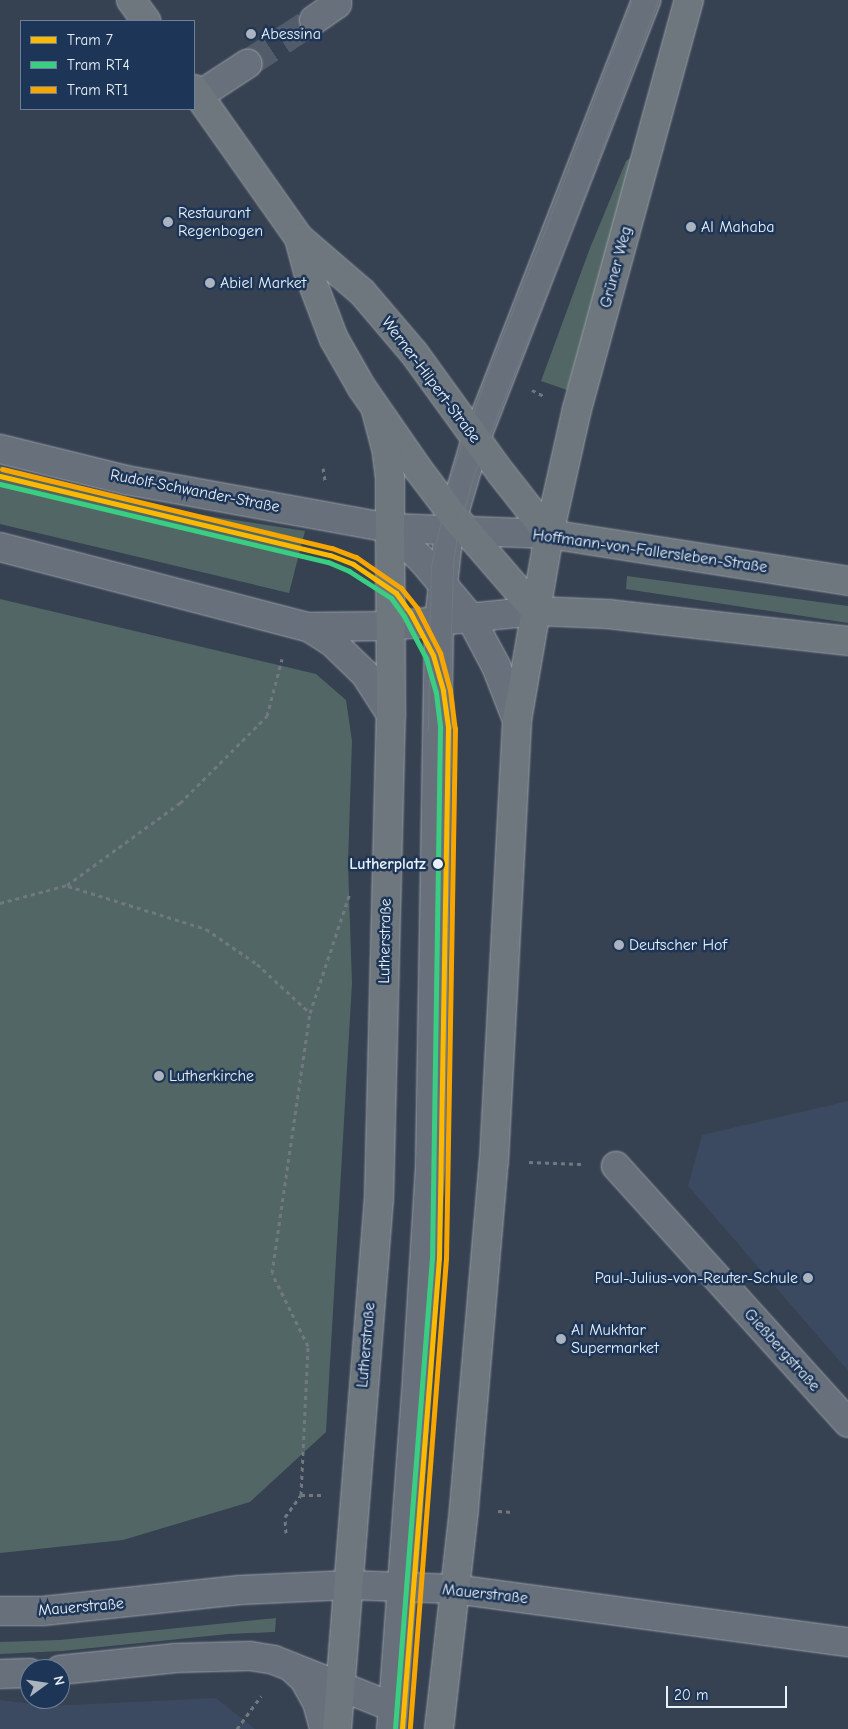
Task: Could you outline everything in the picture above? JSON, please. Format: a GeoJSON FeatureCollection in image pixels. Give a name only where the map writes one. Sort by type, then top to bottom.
{"type":"FeatureCollection","features":[{"type":"Feature","properties":{"kind":"main road"},"geometry":{"type":"LineString","coordinates":[[130,0],[145,20]]}},
{"type":"Feature","properties":{"kind":"main road","name":"Grüner Weg"},"geometry":{"type":"LineString","coordinates":[[549,534],[577,408],[689,0]]}},
{"type":"Feature","properties":{"kind":"main road","name":"Werner-Hilpert-Straße"},"geometry":{"type":"LineString","coordinates":[[196,93],[299,238],[362,292],[414,353],[476,439],[549,534]]}},
{"type":"Feature","properties":{"kind":"main road","name":"Werner-Hilpert-Straße"},"geometry":{"type":"LineString","coordinates":[[299,238],[308,271],[334,339],[376,410],[455,525],[536,611]]}},
{"type":"Feature","properties":{"kind":"main road","name":"Werner-Hilpert-Straße"},"geometry":{"type":"LineString","coordinates":[[376,410],[387,452],[390,478],[390,528]]}},
{"type":"Feature","properties":{"kind":"main road","name":"Lutherstraße"},"geometry":{"type":"LineString","coordinates":[[337,1729],[349,1585],[354,1489],[378,1198],[391,714],[389,626],[390,528]]}},
{"type":"Feature","properties":{"kind":"main road"},"geometry":{"type":"LineString","coordinates":[[439,1729],[464,1508],[494,1161],[517,720],[549,534]]}},
{"type":"Feature","properties":{"kind":"main road","name":"Hoffmann-von-Fallersleben-Straße"},"geometry":{"type":"LineString","coordinates":[[549,534],[848,581]]}},
{"type":"Feature","properties":{"kind":"main road"},"geometry":{"type":"LineString","coordinates":[[536,611],[608,614],[848,641]]}},
{"type":"Feature","properties":{"kind":"street"},"geometry":{"type":"LineString","coordinates":[[314,20],[337,4],[337,0]]}},
{"type":"Feature","properties":{"kind":"street"},"geometry":{"type":"LineString","coordinates":[[70,1669],[176,1658],[250,1656],[274,1660],[340,1685],[392,1718],[430,1166],[439,621],[443,585],[455,525],[476,439],[646,0]]}},
{"type":"Feature","properties":{"kind":"street"},"geometry":{"type":"LineString","coordinates":[[196,93],[247,64]]}},
{"type":"Feature","properties":{"kind":"street","name":"Rudolf-Schwander-Straße"},"geometry":{"type":"LineString","coordinates":[[0,449],[126,480],[390,528]]}},
{"type":"Feature","properties":{"kind":"street","name":"Hoffmann-von-Fallersleben-Straße"},"geometry":{"type":"LineString","coordinates":[[390,528],[455,525],[549,534]]}},
{"type":"Feature","properties":{"kind":"street"},"geometry":{"type":"LineString","coordinates":[[390,528],[423,560],[470,617],[496,666],[517,720]]}},
{"type":"Feature","properties":{"kind":"street"},"geometry":{"type":"LineString","coordinates":[[0,547],[308,627],[389,626],[536,611]]}},
{"type":"Feature","properties":{"kind":"street"},"geometry":{"type":"LineString","coordinates":[[308,627],[332,642],[365,674],[391,714]]}},
{"type":"Feature","properties":{"kind":"street","name":"Gießbergstraße"},"geometry":{"type":"LineString","coordinates":[[616,1166],[848,1423]]}},
{"type":"Feature","properties":{"kind":"street","name":"Mauerstraße"},"geometry":{"type":"LineString","coordinates":[[0,1611],[43,1611],[240,1590],[349,1585],[454,1589],[848,1642]]}},
{"type":"Feature","properties":{"kind":"street"},"geometry":{"type":"LineString","coordinates":[[290,1666],[304,1680],[317,1702],[324,1729]]}},
{"type":"Feature","properties":{"kind":"street"},"geometry":{"type":"LineString","coordinates":[[0,1674],[20,1673]]}},
{"type":"Feature","properties":{"kind":"path"},"geometry":{"type":"LineString","coordinates":[[0,903],[67,885],[180,803],[268,716],[282,659]]}},
{"type":"Feature","properties":{"kind":"path"},"geometry":{"type":"LineString","coordinates":[[67,885],[206,929],[257,964],[310,1013]]}},
{"type":"Feature","properties":{"kind":"path"},"geometry":{"type":"LineString","coordinates":[[286,1533],[285,1517],[301,1495],[308,1346],[272,1273],[310,1013],[350,891]]}},
{"type":"Feature","properties":{"kind":"path"},"geometry":{"type":"LineString","coordinates":[[494,1161],[616,1166]]}},
{"type":"Feature","properties":{"kind":"path"},"geometry":{"type":"LineString","coordinates":[[301,1495],[321,1495]]}},
{"type":"Feature","properties":{"kind":"path"},"geometry":{"type":"LineString","coordinates":[[237,1729],[261,1696]]}},
{"type":"Feature","properties":{"kind":"shaded area","name":"Paul-Julius-von-Reuter-Schule"},"geometry":{"type":"Polygon","coordinates":[[[848,1101],[848,1371],[688,1186],[702,1135],[848,1101]]]}},
{"type":"Feature","properties":{"kind":"shaded area"},"geometry":{"type":"Polygon","coordinates":[[[216,1698],[255,1729],[0,1729],[0,1700],[20,1702],[20,1709],[70,1709],[70,1705],[216,1698]]]}},
{"type":"Feature","properties":{"kind":"green space"},"geometry":{"type":"Polygon","coordinates":[[[632,157],[567,390],[541,381],[590,248],[626,161],[632,157]]]}},
{"type":"Feature","properties":{"kind":"green space"},"geometry":{"type":"Polygon","coordinates":[[[0,466],[196,514],[305,531],[289,593],[0,524],[0,466]]]}},
{"type":"Feature","properties":{"kind":"green space"},"geometry":{"type":"Polygon","coordinates":[[[627,576],[848,606],[848,623],[626,589],[627,576]]]}},
{"type":"Feature","properties":{"kind":"green space","name":"Lutherplatz"},"geometry":{"type":"Polygon","coordinates":[[[0,599],[316,674],[346,700],[352,741],[348,864],[352,983],[326,1432],[250,1502],[123,1540],[0,1553],[0,599]]]}},
{"type":"Feature","properties":{"kind":"green space"},"geometry":{"type":"Polygon","coordinates":[[[276,1618],[275,1632],[228,1634],[62,1651],[0,1654],[0,1642],[60,1640],[276,1618]]]}},
{"type":"Feature","properties":{"kind":"tunnel"},"geometry":{"type":"LineString","coordinates":[[247,64],[314,20]]}},
{"type":"Feature","properties":{"kind":"tram line"},"geometry":{"type":"LineString","coordinates":[[428,730],[431,566],[451,474],[488,372],[542,238],[632,0]]}},
{"type":"Feature","properties":{"kind":"tram line"},"geometry":{"type":"LineString","coordinates":[[448,728],[453,566],[457,534],[475,471],[565,246],[658,0]]}},
{"type":"Feature","properties":{"kind":"tram line","name":"RT1"},"geometry":{"type":"LineString","coordinates":[[2,469],[332,548],[356,557],[401,588],[417,608],[440,653],[450,690],[455,728],[446,1258],[410,1729]]}},
{"type":"Feature","properties":{"kind":"tram line","name":"7"},"geometry":{"type":"LineString","coordinates":[[0,476],[330,555],[353,564],[396,593],[410,612],[433,655],[443,691],[448,728],[439,1258],[402,1729]]}},
{"type":"Feature","properties":{"kind":"tram line","name":"RT4"},"geometry":{"type":"LineString","coordinates":[[0,484],[328,562],[349,571],[391,598],[404,616],[426,658],[436,693],[440,728],[432,1258],[395,1728]]}},
{"type":"Feature","properties":{"kind":"place","name":"Abessina"},"geometry":{"type":"Point","coordinates":[251,34]}},
{"type":"Feature","properties":{"kind":"place","name":"Restaurant Regenbogen"},"geometry":{"type":"Point","coordinates":[168,222]}},
{"type":"Feature","properties":{"kind":"place","name":"Al Mahaba"},"geometry":{"type":"Point","coordinates":[691,227]}},
{"type":"Feature","properties":{"kind":"place","name":"Abiel Market"},"geometry":{"type":"Point","coordinates":[210,283]}},
{"type":"Feature","properties":{"kind":"place","name":"Lutherplatz"},"geometry":{"type":"Point","coordinates":[438,864]}},
{"type":"Feature","properties":{"kind":"place","name":"Deutscher Hof"},"geometry":{"type":"Point","coordinates":[619,945]}},
{"type":"Feature","properties":{"kind":"place","name":"Lutherkirche"},"geometry":{"type":"Point","coordinates":[159,1076]}},
{"type":"Feature","properties":{"kind":"place","name":"Paul-Julius-von-Reuter-Schule"},"geometry":{"type":"Point","coordinates":[808,1278]}},
{"type":"Feature","properties":{"kind":"place","name":"Al Mukhtar Supermarket"},"geometry":{"type":"Point","coordinates":[561,1339]}}]}
